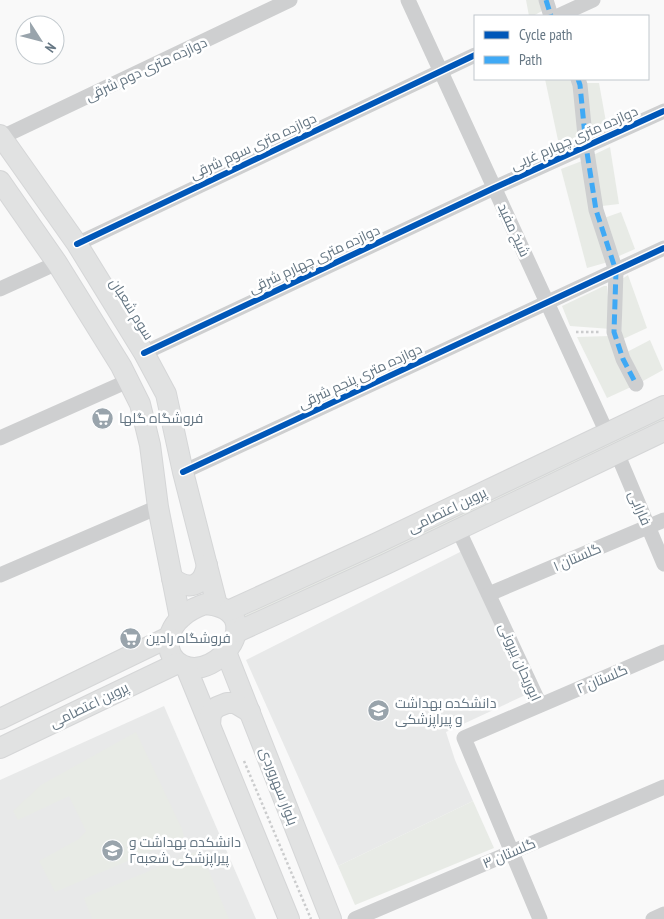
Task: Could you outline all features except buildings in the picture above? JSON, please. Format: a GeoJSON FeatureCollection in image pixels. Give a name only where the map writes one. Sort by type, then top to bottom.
{"type":"FeatureCollection","features":[{"type":"Feature","properties":{"kind":"main road","name":"سوم شعبان"},"geometry":{"type":"LineString","coordinates":[[1,136],[77,244],[144,353],[166,394],[183,472],[207,566],[223,608]]}},
{"type":"Feature","properties":{"kind":"main road"},"geometry":{"type":"LineString","coordinates":[[0,181],[57,263],[140,404],[150,445],[158,507],[180,618]]}},
{"type":"Feature","properties":{"kind":"main road","name":"پروین اعتصامی"},"geometry":{"type":"LineString","coordinates":[[223,608],[376,543],[664,406]]}},
{"type":"Feature","properties":{"kind":"main road","name":"پروین اعتصامی"},"geometry":{"type":"LineString","coordinates":[[237,632],[386,564],[664,431]]}},
{"type":"Feature","properties":{"kind":"main road"},"geometry":{"type":"LineString","coordinates":[[172,578],[188,586],[196,584],[202,579],[207,566]]}},
{"type":"Feature","properties":{"kind":"main road"},"geometry":{"type":"LineString","coordinates":[[182,665],[196,667],[206,665],[215,661],[226,652],[234,642],[237,632],[236,621],[223,608],[205,604],[191,610],[180,618],[169,637],[168,645],[171,655],[182,665],[210,725],[289,919]]}},
{"type":"Feature","properties":{"kind":"main road","name":"پروین اعتصامی"},"geometry":{"type":"LineString","coordinates":[[0,719],[169,637]]}},
{"type":"Feature","properties":{"kind":"main road","name":"بلوار سهروردی"},"geometry":{"type":"LineString","coordinates":[[226,652],[331,919]]}},
{"type":"Feature","properties":{"kind":"main road","name":"پروین اعتصامی"},"geometry":{"type":"LineString","coordinates":[[0,748],[182,665]]}},
{"type":"Feature","properties":{"kind":"main road"},"geometry":{"type":"LineString","coordinates":[[210,725],[211,713],[217,707],[227,703],[235,703],[250,712]]}},
{"type":"Feature","properties":{"kind":"street","name":"دوازده متری دوم شرقی"},"geometry":{"type":"LineString","coordinates":[[1,136],[290,0]]}},
{"type":"Feature","properties":{"kind":"street","name":"شیخ مفید"},"geometry":{"type":"LineString","coordinates":[[408,0],[607,433]]}},
{"type":"Feature","properties":{"kind":"street"},"geometry":{"type":"LineString","coordinates":[[546,0],[551,15]]}},
{"type":"Feature","properties":{"kind":"street"},"geometry":{"type":"LineString","coordinates":[[560,15],[593,0]]}},
{"type":"Feature","properties":{"kind":"street","name":"دوازده متری سوم شرقی"},"geometry":{"type":"LineString","coordinates":[[77,244],[474,55]]}},
{"type":"Feature","properties":{"kind":"street"},"geometry":{"type":"LineString","coordinates":[[578,80],[596,210],[616,271],[614,332],[623,359],[636,384]]}},
{"type":"Feature","properties":{"kind":"street","name":"دوازده متری چهارم غربی"},"geometry":{"type":"LineString","coordinates":[[494,188],[664,110]]}},
{"type":"Feature","properties":{"kind":"street","name":"دوازده متری چهارم شرقی"},"geometry":{"type":"LineString","coordinates":[[144,353],[494,188]]}},
{"type":"Feature","properties":{"kind":"street","name":"دوازده متری پنجم شرقی"},"geometry":{"type":"LineString","coordinates":[[183,472],[664,248]]}},
{"type":"Feature","properties":{"kind":"street"},"geometry":{"type":"LineString","coordinates":[[0,288],[57,263]]}},
{"type":"Feature","properties":{"kind":"street"},"geometry":{"type":"LineString","coordinates":[[0,438],[128,381]]}},
{"type":"Feature","properties":{"kind":"street","name":"فارابی"},"geometry":{"type":"LineString","coordinates":[[617,453],[664,564]]}},
{"type":"Feature","properties":{"kind":"street"},"geometry":{"type":"LineString","coordinates":[[0,575],[158,507]]}},
{"type":"Feature","properties":{"kind":"street","name":"گلستان ۱"},"geometry":{"type":"LineString","coordinates":[[489,594],[664,520]]}},
{"type":"Feature","properties":{"kind":"street","name":"ابوریحان بیرونی"},"geometry":{"type":"LineString","coordinates":[[458,529],[540,705],[464,738],[540,919]]}},
{"type":"Feature","properties":{"kind":"street","name":"گلستان ۲"},"geometry":{"type":"LineString","coordinates":[[540,705],[664,652]]}},
{"type":"Feature","properties":{"kind":"street","name":"گلستان ۳"},"geometry":{"type":"LineString","coordinates":[[355,919],[664,787]]}},
{"type":"Feature","properties":{"kind":"street"},"geometry":{"type":"LineString","coordinates":[[653,919],[664,914]]}},
{"type":"Feature","properties":{"kind":"path"},"geometry":{"type":"LineString","coordinates":[[561,332],[614,332]]}},
{"type":"Feature","properties":{"kind":"path"},"geometry":{"type":"LineString","coordinates":[[243,758],[311,919]]}},
{"type":"Feature","properties":{"kind":"shaded area"},"geometry":{"type":"Polygon","coordinates":[[[526,0],[539,0],[542,11],[535,15],[529,15],[526,0]]]}},
{"type":"Feature","properties":{"kind":"shaded area"},"geometry":{"type":"Polygon","coordinates":[[[545,80],[571,80],[577,96],[579,137],[559,145],[545,80]]]}},
{"type":"Feature","properties":{"kind":"shaded area"},"geometry":{"type":"Polygon","coordinates":[[[585,83],[599,83],[606,122],[588,129],[585,83]]]}},
{"type":"Feature","properties":{"kind":"shaded area"},"geometry":{"type":"Polygon","coordinates":[[[610,147],[619,204],[602,206],[591,156],[610,147]]]}},
{"type":"Feature","properties":{"kind":"shaded area"},"geometry":{"type":"Polygon","coordinates":[[[582,161],[608,262],[587,268],[561,169],[582,161]]]}},
{"type":"Feature","properties":{"kind":"shaded area"},"geometry":{"type":"Polygon","coordinates":[[[621,212],[635,249],[619,256],[604,218],[621,212]]]}},
{"type":"Feature","properties":{"kind":"shaded area"},"geometry":{"type":"Polygon","coordinates":[[[628,275],[647,328],[621,340],[622,314],[619,281],[628,275]]]}},
{"type":"Feature","properties":{"kind":"shaded area"},"geometry":{"type":"Polygon","coordinates":[[[607,286],[611,329],[570,326],[562,306],[607,286]]]}},
{"type":"Feature","properties":{"kind":"shaded area"},"geometry":{"type":"Polygon","coordinates":[[[610,336],[631,387],[607,398],[577,337],[610,336]]]}},
{"type":"Feature","properties":{"kind":"shaded area"},"geometry":{"type":"Polygon","coordinates":[[[650,340],[663,370],[643,381],[627,352],[650,340]]]}},
{"type":"Feature","properties":{"kind":"shaded area"},"geometry":{"type":"Polygon","coordinates":[[[664,414],[664,422],[239,626],[237,619],[664,414]]]}},
{"type":"Feature","properties":{"kind":"shaded area","name":"دانشکده بهداشت و پیراپزشکی"},"geometry":{"type":"Polygon","coordinates":[[[468,548],[534,691],[446,732],[455,760],[473,801],[338,866],[246,660],[468,548]]]}},
{"type":"Feature","properties":{"kind":"shaded area","name":"دانشکده بهداشت و پیراپزشکى شعبه۲"},"geometry":{"type":"Polygon","coordinates":[[[164,706],[256,919],[0,919],[0,780],[164,706]]]}},
{"type":"Feature","properties":{"kind":"shaded area"},"geometry":{"type":"Polygon","coordinates":[[[136,732],[182,829],[184,837],[55,892],[39,861],[79,839],[86,831],[69,796],[18,820],[13,811],[41,785],[136,732]]]}},
{"type":"Feature","properties":{"kind":"shaded area"},"geometry":{"type":"Polygon","coordinates":[[[473,801],[494,848],[355,905],[338,866],[473,801]]]}},
{"type":"Feature","properties":{"kind":"shaded area"},"geometry":{"type":"Polygon","coordinates":[[[200,850],[229,919],[92,919],[84,898],[200,850]]]}},
{"type":"Feature","properties":{"kind":"marked path"},"geometry":{"type":"LineString","coordinates":[[546,0],[551,15]]}},
{"type":"Feature","properties":{"kind":"marked path"},"geometry":{"type":"LineString","coordinates":[[578,80],[596,210],[616,271],[614,332],[623,359],[636,384]]}},
{"type":"Feature","properties":{"kind":"cycle path"},"geometry":{"type":"LineString","coordinates":[[77,244],[474,55]]}},
{"type":"Feature","properties":{"kind":"cycle path"},"geometry":{"type":"LineString","coordinates":[[144,353],[494,188],[664,111]]}},
{"type":"Feature","properties":{"kind":"cycle path"},"geometry":{"type":"LineString","coordinates":[[183,472],[664,248]]}},
{"type":"Feature","properties":{"kind":"place","name":"فروشگاه گلها"},"geometry":{"type":"Point","coordinates":[103,418]}},
{"type":"Feature","properties":{"kind":"place","name":"فروشگاه رادین"},"geometry":{"type":"Point","coordinates":[130,638]}},
{"type":"Feature","properties":{"kind":"place","name":"دانشکده بهداشت و پیراپزشکی"},"geometry":{"type":"Point","coordinates":[379,711]}},
{"type":"Feature","properties":{"kind":"place","name":"دانشکده بهداشت و پیراپزشکى شعبه۲"},"geometry":{"type":"Point","coordinates":[113,850]}}]}
